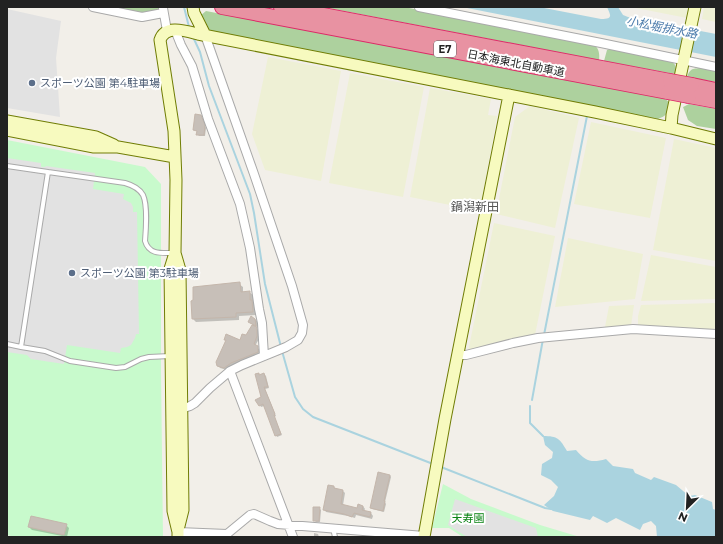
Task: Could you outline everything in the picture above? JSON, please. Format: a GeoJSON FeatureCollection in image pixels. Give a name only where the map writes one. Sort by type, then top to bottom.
{"type":"FeatureCollection","features":[{"type":"Feature","properties":{"kind":"highway","name":"日本海東北自動車道"},"geometry":{"type":"LineString","coordinates":[[222,7],[669,86]]}},
{"type":"Feature","properties":{"kind":"highway","name":"日本海東北自動車道"},"geometry":{"type":"LineString","coordinates":[[281,7],[669,86],[690,91],[716,101]]}},
{"type":"Feature","properties":{"kind":"highway","name":"日本海東北自動車道"},"geometry":{"type":"LineString","coordinates":[[690,91],[716,90]]}},
{"type":"Feature","properties":{"kind":"street"},"geometry":{"type":"LineString","coordinates":[[93,7],[142,17],[163,10],[192,66],[208,119],[240,204],[250,248],[262,323],[265,355]]}},
{"type":"Feature","properties":{"kind":"street"},"geometry":{"type":"LineString","coordinates":[[177,411],[195,403],[214,384],[230,371],[286,347],[298,340],[302,333],[302,325],[289,279],[254,174],[193,7]]}},
{"type":"Feature","properties":{"kind":"street"},"geometry":{"type":"LineString","coordinates":[[419,7],[685,58],[716,67]]}},
{"type":"Feature","properties":{"kind":"street"},"geometry":{"type":"LineString","coordinates":[[671,128],[672,115],[695,7]]}},
{"type":"Feature","properties":{"kind":"street"},"geometry":{"type":"LineString","coordinates":[[177,411],[170,356],[170,269],[175,253],[176,180],[174,131],[160,40],[163,33],[174,30],[202,34],[671,128],[716,139]]}},
{"type":"Feature","properties":{"kind":"street"},"geometry":{"type":"LineString","coordinates":[[175,253],[180,270],[173,511],[178,535],[227,534],[250,515],[254,514],[278,524],[424,537],[509,95]]}},
{"type":"Feature","properties":{"kind":"street"},"geometry":{"type":"LineString","coordinates":[[7,121],[96,137],[118,147]]}},
{"type":"Feature","properties":{"kind":"street"},"geometry":{"type":"LineString","coordinates":[[7,130],[94,147],[118,147],[175,157]]}},
{"type":"Feature","properties":{"kind":"street"},"geometry":{"type":"LineString","coordinates":[[458,355],[466,355],[538,338],[634,329],[716,334]]}},
{"type":"Feature","properties":{"kind":"street"},"geometry":{"type":"LineString","coordinates":[[230,371],[293,537]]}},
{"type":"Feature","properties":{"kind":"lane"},"geometry":{"type":"LineString","coordinates":[[7,166],[131,184],[142,194],[145,203],[145,242],[147,247],[153,252],[175,253]]}},
{"type":"Feature","properties":{"kind":"lane"},"geometry":{"type":"LineString","coordinates":[[21,347],[48,172]]}},
{"type":"Feature","properties":{"kind":"lane"},"geometry":{"type":"LineString","coordinates":[[7,344],[45,350],[70,361],[116,368],[125,367],[145,358],[170,356]]}},
{"type":"Feature","properties":{"kind":"lane"},"geometry":{"type":"LineString","coordinates":[[333,528],[335,537]]}},
{"type":"Feature","properties":{"kind":"green space"},"geometry":{"type":"Polygon","coordinates":[[[92,7],[159,7],[160,11],[146,16],[92,7]]]}},
{"type":"Feature","properties":{"kind":"green space"},"geometry":{"type":"Polygon","coordinates":[[[323,7],[404,7],[590,43],[598,49],[599,60],[323,7]]]}},
{"type":"Feature","properties":{"kind":"green space"},"geometry":{"type":"Polygon","coordinates":[[[631,7],[689,7],[687,18],[631,7]]]}},
{"type":"Feature","properties":{"kind":"green space"},"geometry":{"type":"Polygon","coordinates":[[[704,7],[716,7],[716,22],[702,19],[704,7]]]}},
{"type":"Feature","properties":{"kind":"green space"},"geometry":{"type":"Polygon","coordinates":[[[206,11],[664,98],[670,103],[666,115],[658,119],[213,35],[205,28],[200,16],[206,11]]]}},
{"type":"Feature","properties":{"kind":"green space"},"geometry":{"type":"Polygon","coordinates":[[[612,48],[672,62],[674,63],[676,69],[675,74],[604,61],[607,50],[612,48]]]}},
{"type":"Feature","properties":{"kind":"green space"},"geometry":{"type":"Polygon","coordinates":[[[268,57],[341,71],[321,181],[265,170],[252,134],[268,57]]]}},
{"type":"Feature","properties":{"kind":"green space"},"geometry":{"type":"Polygon","coordinates":[[[704,67],[716,69],[716,82],[687,77],[693,69],[704,67]]]}},
{"type":"Feature","properties":{"kind":"green space"},"geometry":{"type":"Polygon","coordinates":[[[350,73],[424,87],[403,197],[329,183],[350,73]]]}},
{"type":"Feature","properties":{"kind":"green space"},"geometry":{"type":"Polygon","coordinates":[[[430,88],[491,99],[488,115],[497,116],[480,211],[410,197],[430,88]]]}},
{"type":"Feature","properties":{"kind":"green space"},"geometry":{"type":"Polygon","coordinates":[[[689,104],[716,109],[716,129],[697,126],[688,120],[683,107],[689,104]]]}},
{"type":"Feature","properties":{"kind":"green space"},"geometry":{"type":"Polygon","coordinates":[[[530,106],[579,118],[555,228],[496,214],[515,117],[530,106]]]}},
{"type":"Feature","properties":{"kind":"green space"},"geometry":{"type":"Polygon","coordinates":[[[591,122],[666,138],[650,218],[574,204],[591,122]]]}},
{"type":"Feature","properties":{"kind":"green space"},"geometry":{"type":"Polygon","coordinates":[[[674,139],[716,148],[716,261],[653,250],[674,139]]]}},
{"type":"Feature","properties":{"kind":"green space"},"geometry":{"type":"Polygon","coordinates":[[[7,140],[145,167],[161,184],[163,537],[15,537],[7,535],[7,140]]]}},
{"type":"Feature","properties":{"kind":"green space"},"geometry":{"type":"Polygon","coordinates":[[[494,223],[555,236],[535,335],[468,352],[494,223]]]}},
{"type":"Feature","properties":{"kind":"green space"},"geometry":{"type":"Polygon","coordinates":[[[568,238],[643,254],[635,299],[555,307],[568,238]]]}},
{"type":"Feature","properties":{"kind":"green space"},"geometry":{"type":"Polygon","coordinates":[[[651,255],[716,267],[716,299],[641,301],[651,255]]]}},
{"type":"Feature","properties":{"kind":"green space"},"geometry":{"type":"Polygon","coordinates":[[[716,303],[716,321],[714,331],[638,325],[638,316],[641,305],[716,303]]]}},
{"type":"Feature","properties":{"kind":"green space"},"geometry":{"type":"Polygon","coordinates":[[[634,305],[631,326],[605,327],[609,306],[634,305]]]}},
{"type":"Feature","properties":{"kind":"green space","name":"天寿園"},"geometry":{"type":"Polygon","coordinates":[[[443,484],[471,499],[540,525],[580,537],[463,537],[449,528],[432,528],[443,484]]]}},
{"type":"Feature","properties":{"kind":"shaded area","name":"スポーツ公園 第4駐車場"},"geometry":{"type":"Polygon","coordinates":[[[7,9],[61,21],[56,58],[60,117],[7,108],[7,9]]]}},
{"type":"Feature","properties":{"kind":"shaded area","name":"スポーツ公園 第3駐車場"},"geometry":{"type":"Polygon","coordinates":[[[7,158],[41,163],[42,167],[46,166],[95,173],[93,189],[124,194],[123,199],[131,203],[133,212],[137,212],[139,334],[136,334],[131,345],[121,348],[120,353],[67,345],[64,364],[31,359],[27,355],[7,352],[7,158]]]}},
{"type":"Feature","properties":{"kind":"shaded area"},"geometry":{"type":"Polygon","coordinates":[[[455,499],[536,528],[538,537],[467,537],[448,525],[455,499]]]}},
{"type":"Feature","properties":{"kind":"water","name":"小松堀排水路"},"geometry":{"type":"Polygon","coordinates":[[[462,7],[539,7],[601,19],[609,18],[610,16],[607,7],[618,7],[623,15],[628,17],[716,34],[716,57],[462,7]]]}},
{"type":"Feature","properties":{"kind":"water"},"geometry":{"type":"Polygon","coordinates":[[[543,436],[558,439],[567,451],[576,450],[586,459],[597,461],[606,459],[613,466],[633,469],[635,473],[651,480],[654,477],[676,485],[689,496],[695,495],[712,502],[713,509],[716,510],[716,537],[657,537],[656,526],[651,521],[643,524],[640,530],[616,518],[607,523],[593,516],[590,520],[553,511],[544,505],[554,496],[558,487],[551,480],[541,475],[542,464],[552,458],[553,452],[545,445],[543,436]]]}},
{"type":"Feature","properties":{"kind":"building"},"geometry":{"type":"Polygon","coordinates":[[[195,114],[201,115],[205,125],[204,135],[196,135],[197,131],[193,130],[195,114]]]}},
{"type":"Feature","properties":{"kind":"building"},"geometry":{"type":"Polygon","coordinates":[[[240,282],[241,292],[250,291],[250,300],[252,300],[253,312],[236,313],[236,317],[192,319],[191,301],[193,300],[193,287],[240,282]]]}},
{"type":"Feature","properties":{"kind":"building"},"geometry":{"type":"Polygon","coordinates":[[[251,316],[255,319],[256,326],[248,322],[251,316]]]}},
{"type":"Feature","properties":{"kind":"building"},"geometry":{"type":"Polygon","coordinates":[[[252,325],[257,327],[257,336],[254,344],[258,346],[258,352],[231,363],[224,368],[217,366],[216,362],[226,340],[224,340],[226,334],[240,340],[242,334],[246,335],[252,325]]]}},
{"type":"Feature","properties":{"kind":"building"},"geometry":{"type":"Polygon","coordinates":[[[259,373],[259,375],[264,373],[268,387],[264,387],[281,434],[275,436],[263,404],[259,406],[255,400],[261,397],[255,374],[259,373]]]}},
{"type":"Feature","properties":{"kind":"building"},"geometry":{"type":"Polygon","coordinates":[[[378,472],[390,475],[383,511],[370,508],[378,472]]]}},
{"type":"Feature","properties":{"kind":"building"},"geometry":{"type":"Polygon","coordinates":[[[328,485],[343,490],[341,504],[357,508],[358,504],[363,506],[362,510],[371,512],[370,517],[354,513],[352,517],[323,510],[328,485]]]}},
{"type":"Feature","properties":{"kind":"building"},"geometry":{"type":"Polygon","coordinates":[[[313,507],[320,507],[319,521],[313,521],[313,507]]]}},
{"type":"Feature","properties":{"kind":"building"},"geometry":{"type":"Polygon","coordinates":[[[31,516],[67,524],[64,535],[28,527],[31,516]]]}},
{"type":"Feature","properties":{"kind":"waterway"},"geometry":{"type":"LineString","coordinates":[[184,7],[189,27]]}},
{"type":"Feature","properties":{"kind":"waterway"},"geometry":{"type":"LineString","coordinates":[[193,37],[200,52],[209,86],[250,194],[265,284],[281,347]]}},
{"type":"Feature","properties":{"kind":"waterway"},"geometry":{"type":"LineString","coordinates":[[544,335],[587,116]]}},
{"type":"Feature","properties":{"kind":"waterway"},"geometry":{"type":"LineString","coordinates":[[532,400],[543,339]]}},
{"type":"Feature","properties":{"kind":"waterway"},"geometry":{"type":"LineString","coordinates":[[282,351],[295,397],[303,409],[313,417],[433,464]]}},
{"type":"Feature","properties":{"kind":"waterway"},"geometry":{"type":"LineString","coordinates":[[530,406],[530,423],[543,436]]}},
{"type":"Feature","properties":{"kind":"waterway"},"geometry":{"type":"LineString","coordinates":[[441,467],[545,508],[551,509]]}},
{"type":"Feature","properties":{"kind":"place","name":"スポーツ公園 第4駐車場"},"geometry":{"type":"Point","coordinates":[32,83]}},
{"type":"Feature","properties":{"kind":"place","name":"スポーツ公園 第3駐車場"},"geometry":{"type":"Point","coordinates":[72,273]}},
{"type":"Feature","properties":{"kind":"district","name":"鍋潟新田"},"geometry":{"type":"Point","coordinates":[475,206]}}]}
